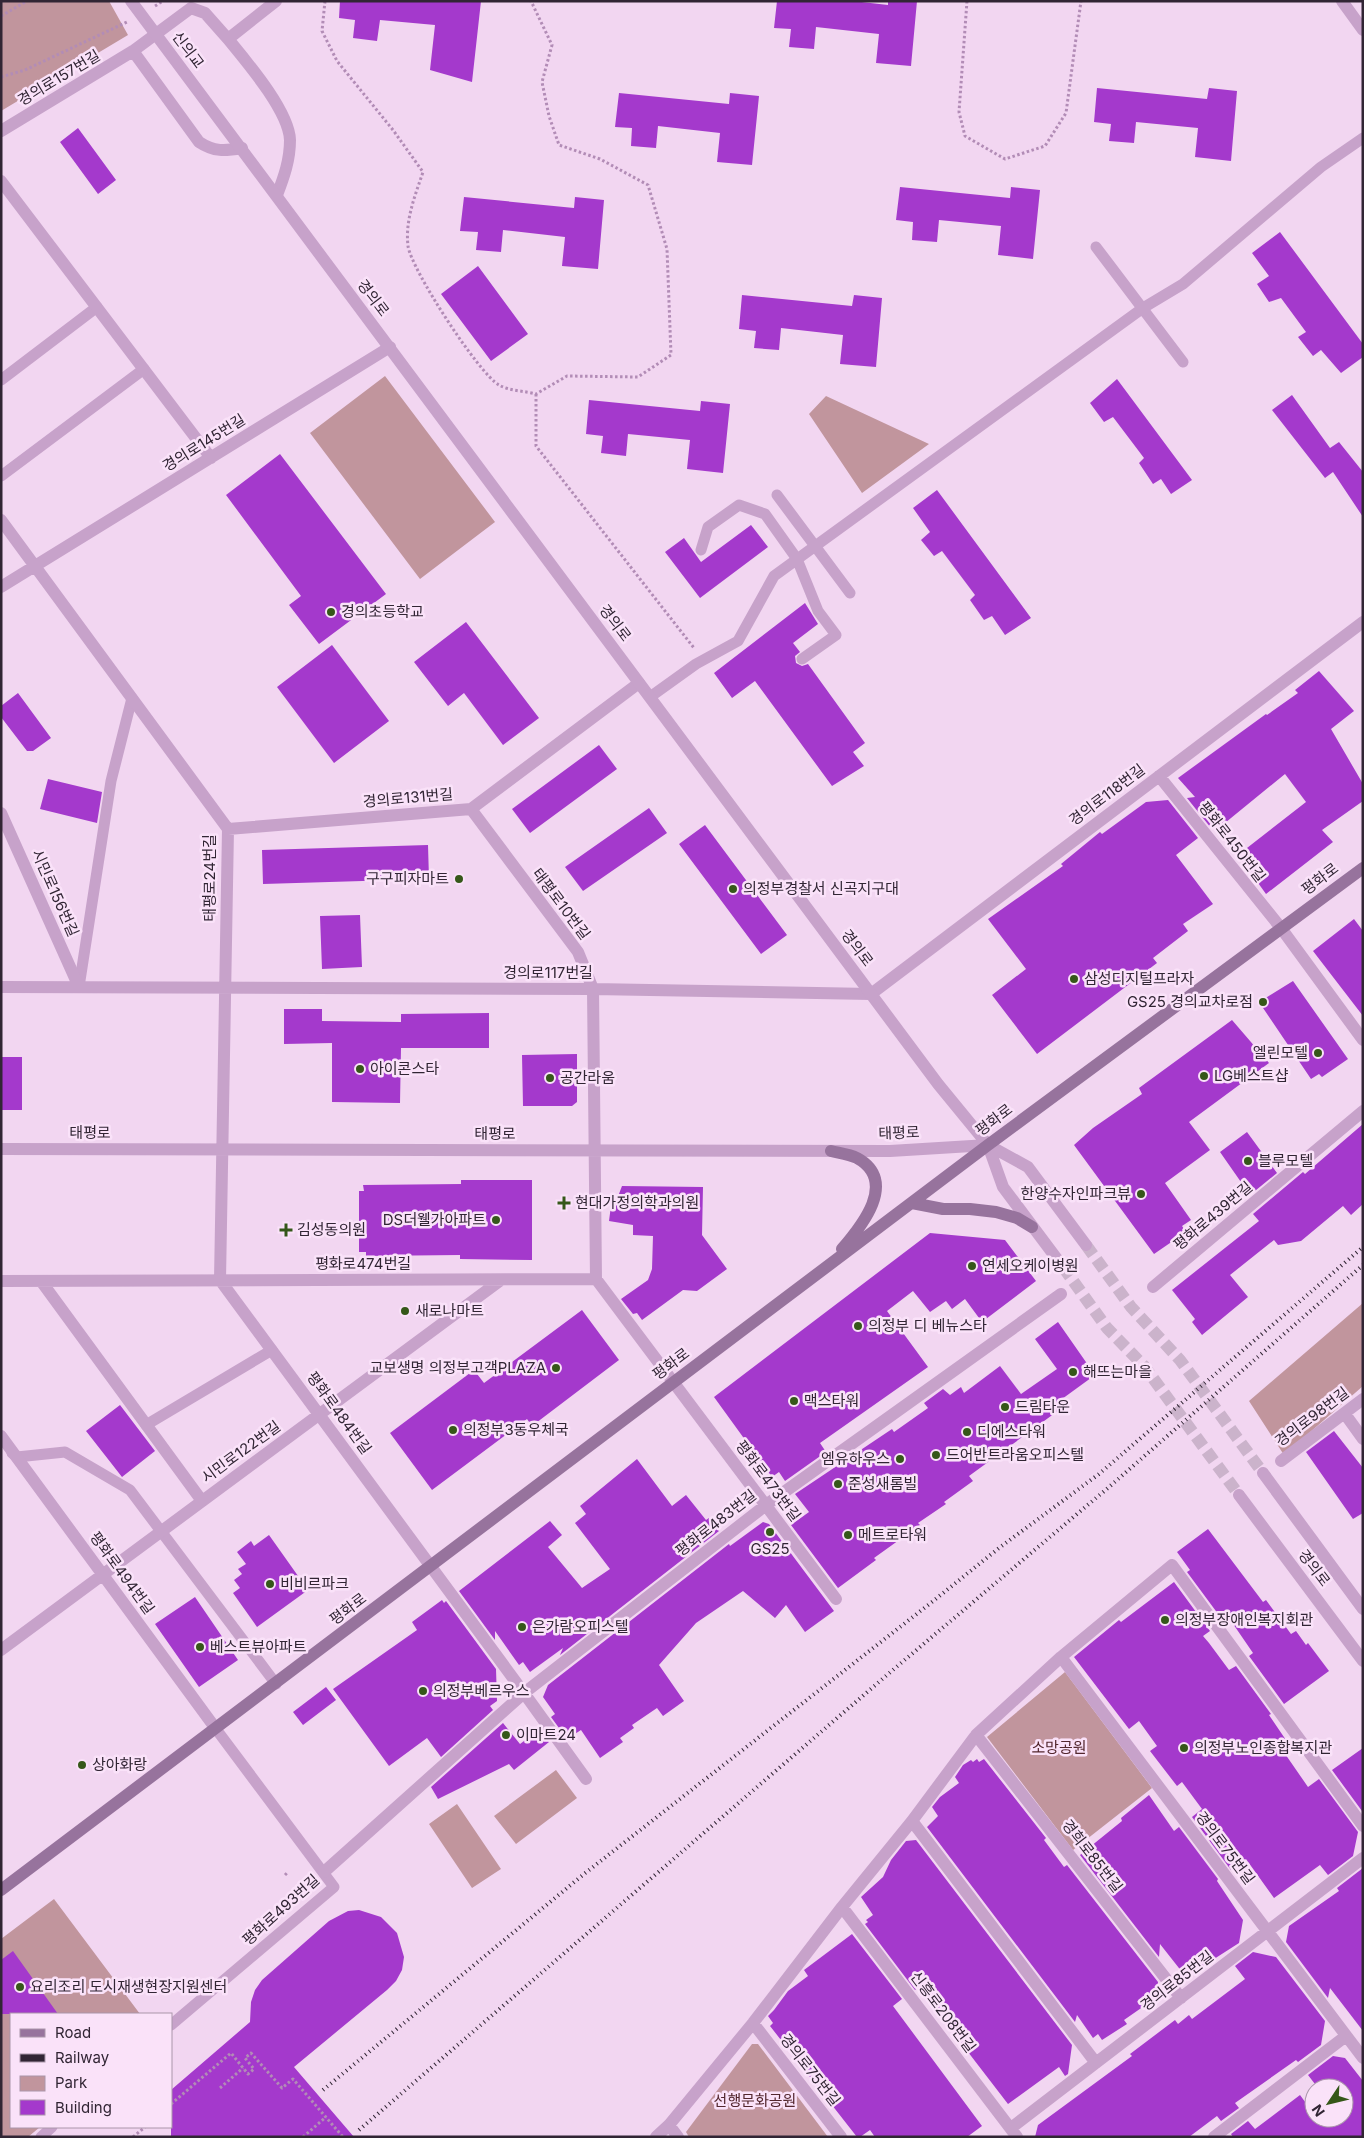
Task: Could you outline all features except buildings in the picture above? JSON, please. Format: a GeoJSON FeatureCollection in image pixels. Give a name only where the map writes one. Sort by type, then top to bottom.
{"type":"FeatureCollection","features":[{"type":"Feature","properties":{"kind":"main road","name":"평화로"},"geometry":{"type":"LineString","coordinates":[[1,1890],[988,1145],[1363,868]]}},
{"type":"Feature","properties":{"kind":"main road"},"geometry":{"type":"LineString","coordinates":[[829,1266],[863,1224],[872,1206],[876,1192],[872,1174],[866,1166],[856,1158],[831,1151]]}},
{"type":"Feature","properties":{"kind":"main road"},"geometry":{"type":"LineString","coordinates":[[912,1203],[944,1209],[996,1212],[1017,1218],[1032,1227]]}},
{"type":"Feature","properties":{"kind":"street","name":"신의교"},"geometry":{"type":"LineString","coordinates":[[131,1],[219,118]]}},
{"type":"Feature","properties":{"kind":"street"},"geometry":{"type":"LineString","coordinates":[[276,1],[228,39],[259,79],[281,113],[290,138],[287,169],[277,195]]}},
{"type":"Feature","properties":{"kind":"street"},"geometry":{"type":"LineString","coordinates":[[1342,1],[1363,30]]}},
{"type":"Feature","properties":{"kind":"street","name":"경의로157번길"},"geometry":{"type":"LineString","coordinates":[[1,131],[133,51],[191,8],[205,13],[228,39]]}},
{"type":"Feature","properties":{"kind":"street"},"geometry":{"type":"LineString","coordinates":[[133,51],[199,142],[209,149],[224,152],[242,148]]}},
{"type":"Feature","properties":{"kind":"street","name":"경의로"},"geometry":{"type":"LineString","coordinates":[[219,118],[938,1084],[988,1145],[1003,1187],[1062,1267]]}},
{"type":"Feature","properties":{"kind":"street"},"geometry":{"type":"LineString","coordinates":[[1,181],[211,458]]}},
{"type":"Feature","properties":{"kind":"street","name":"경의로145번길"},"geometry":{"type":"LineString","coordinates":[[1,587],[390,347]]}},
{"type":"Feature","properties":{"kind":"street","name":"태평로24번길"},"geometry":{"type":"LineString","coordinates":[[1,520],[228,829],[220,1280]]}},
{"type":"Feature","properties":{"kind":"street","name":"경의로118번길"},"geometry":{"type":"LineString","coordinates":[[871,994],[1363,622]]}},
{"type":"Feature","properties":{"kind":"street","name":"경의로131번길"},"geometry":{"type":"LineString","coordinates":[[228,829],[471,809],[639,682]]}},
{"type":"Feature","properties":{"kind":"street","name":"평화로450번길"},"geometry":{"type":"LineString","coordinates":[[1159,776],[1281,928],[1363,1040]]}},
{"type":"Feature","properties":{"kind":"street","name":"태평로10번길"},"geometry":{"type":"LineString","coordinates":[[471,809],[578,952],[593,989],[596,1279]]}},
{"type":"Feature","properties":{"kind":"street","name":"시민로156번길"},"geometry":{"type":"LineString","coordinates":[[1,813],[79,987]]}},
{"type":"Feature","properties":{"kind":"street"},"geometry":{"type":"LineString","coordinates":[[1,987],[225,987]]}},
{"type":"Feature","properties":{"kind":"street","name":"경의로117번길"},"geometry":{"type":"LineString","coordinates":[[225,987],[593,989],[871,994]]}},
{"type":"Feature","properties":{"kind":"street","name":"평화로439번길"},"geometry":{"type":"LineString","coordinates":[[1153,1287],[1363,1111]]}},
{"type":"Feature","properties":{"kind":"street","name":"경의로"},"geometry":{"type":"LineString","coordinates":[[988,1145],[1028,1167],[1086,1245]]}},
{"type":"Feature","properties":{"kind":"street","name":"태평로"},"geometry":{"type":"LineString","coordinates":[[1,1149],[890,1151],[988,1145]]}},
{"type":"Feature","properties":{"kind":"street"},"geometry":{"type":"LineString","coordinates":[[596,1279],[674,1382]]}},
{"type":"Feature","properties":{"kind":"street","name":"평화로474번길"},"geometry":{"type":"LineString","coordinates":[[1,1281],[596,1279]]}},
{"type":"Feature","properties":{"kind":"street"},"geometry":{"type":"LineString","coordinates":[[41,1280],[202,1501]]}},
{"type":"Feature","properties":{"kind":"street","name":"평화로484번길"},"geometry":{"type":"LineString","coordinates":[[220,1280],[432,1566]]}},
{"type":"Feature","properties":{"kind":"street","name":"시민로122번길"},"geometry":{"type":"LineString","coordinates":[[1,1650],[501,1280]]}},
{"type":"Feature","properties":{"kind":"street","name":"평화로483번길"},"geometry":{"type":"LineString","coordinates":[[324,1872],[524,1693],[766,1504],[1061,1294]]}},
{"type":"Feature","properties":{"kind":"street","name":"평화로473번길"},"geometry":{"type":"LineString","coordinates":[[674,1382],[836,1599]]}},
{"type":"Feature","properties":{"kind":"street","name":"경의로98번길"},"geometry":{"type":"LineString","coordinates":[[1281,1461],[1363,1399]]}},
{"type":"Feature","properties":{"kind":"street"},"geometry":{"type":"LineString","coordinates":[[1345,1414],[1363,1439]]}},
{"type":"Feature","properties":{"kind":"street","name":"평화로494번길"},"geometry":{"type":"LineString","coordinates":[[1,1436],[216,1729]]}},
{"type":"Feature","properties":{"kind":"street","name":"경의로"},"geometry":{"type":"LineString","coordinates":[[1263,1473],[1363,1609]]}},
{"type":"Feature","properties":{"kind":"street","name":"경의로"},"geometry":{"type":"LineString","coordinates":[[1239,1495],[1363,1661]]}},
{"type":"Feature","properties":{"kind":"street"},"geometry":{"type":"LineString","coordinates":[[656,2137],[669,2125],[753,2023],[842,1907],[912,1821],[976,1735],[1061,1657],[1172,1565],[1363,1826]]}},
{"type":"Feature","properties":{"kind":"street"},"geometry":{"type":"LineString","coordinates":[[432,1566],[586,1779]]}},
{"type":"Feature","properties":{"kind":"street","name":"경의로75번길"},"geometry":{"type":"LineString","coordinates":[[1061,1657],[1363,2058]]}},
{"type":"Feature","properties":{"kind":"street","name":"경희로85번길"},"geometry":{"type":"LineString","coordinates":[[976,1735],[1181,1998]]}},
{"type":"Feature","properties":{"kind":"street"},"geometry":{"type":"LineString","coordinates":[[912,1821],[1096,2063]]}},
{"type":"Feature","properties":{"kind":"street","name":"경의로85번길"},"geometry":{"type":"LineString","coordinates":[[1014,2132],[1096,2063],[1363,1858]]}},
{"type":"Feature","properties":{"kind":"street","name":"신흥로208번길"},"geometry":{"type":"LineString","coordinates":[[842,1907],[1014,2132]]}},
{"type":"Feature","properties":{"kind":"street","name":"경의로75번길"},"geometry":{"type":"LineString","coordinates":[[753,2023],[841,2137]]}},
{"type":"Feature","properties":{"kind":"street"},"geometry":{"type":"LineString","coordinates":[[1214,2137],[1346,2036]]}},
{"type":"Feature","properties":{"kind":"street"},"geometry":{"type":"LineString","coordinates":[[669,2125],[678,2137]]}},
{"type":"Feature","properties":{"kind":"lane"},"geometry":{"type":"LineString","coordinates":[[650,697],[704,660],[738,641],[774,576],[1143,308],[1183,284],[1321,167],[1363,138]]}},
{"type":"Feature","properties":{"kind":"lane"},"geometry":{"type":"LineString","coordinates":[[1096,246],[1183,362]]}},
{"type":"Feature","properties":{"kind":"lane"},"geometry":{"type":"LineString","coordinates":[[1,380],[97,307]]}},
{"type":"Feature","properties":{"kind":"lane"},"geometry":{"type":"LineString","coordinates":[[1,476],[144,369]]}},
{"type":"Feature","properties":{"kind":"lane"},"geometry":{"type":"LineString","coordinates":[[777,495],[850,593]]}},
{"type":"Feature","properties":{"kind":"lane"},"geometry":{"type":"LineString","coordinates":[[701,550],[708,527],[739,506],[765,514],[797,559],[818,611],[836,635],[802,659]]}},
{"type":"Feature","properties":{"kind":"lane"},"geometry":{"type":"LineString","coordinates":[[79,987],[111,781],[132,698]]}},
{"type":"Feature","properties":{"kind":"lane"},"geometry":{"type":"LineString","coordinates":[[146,1425],[272,1350]]}},
{"type":"Feature","properties":{"kind":"lane"},"geometry":{"type":"LineString","coordinates":[[1,1445],[17,1457],[65,1452],[130,1490],[276,1684]]}},
{"type":"Feature","properties":{"kind":"lane","name":"평화로493번길"},"geometry":{"type":"LineString","coordinates":[[172,2024],[334,1887],[216,1729]]}},
{"type":"Feature","properties":{"kind":"lane"},"geometry":{"type":"LineString","coordinates":[[41,2137],[51,2128]]}},
{"type":"Feature","properties":{"kind":"path"},"geometry":{"type":"LineString","coordinates":[[1,16],[27,1]]}},
{"type":"Feature","properties":{"kind":"path"},"geometry":{"type":"LineString","coordinates":[[325,1],[322,32],[337,61],[393,130],[423,172],[410,211],[408,248],[426,288],[468,350],[499,385],[536,394],[567,376],[638,378],[672,355],[667,249],[648,185],[600,159],[559,145],[548,116],[542,82],[552,44],[531,1]]}},
{"type":"Feature","properties":{"kind":"path"},"geometry":{"type":"LineString","coordinates":[[967,1],[959,112],[965,136],[1005,159],[1045,146],[1066,113],[1081,1]]}},
{"type":"Feature","properties":{"kind":"path"},"geometry":{"type":"LineString","coordinates":[[1,77],[25,70],[141,15]]}},
{"type":"Feature","properties":{"kind":"path"},"geometry":{"type":"LineString","coordinates":[[536,394],[536,446],[704,660]]}},
{"type":"Feature","properties":{"kind":"path"},"geometry":{"type":"LineString","coordinates":[[172,2103],[231,2053],[248,2074],[254,2069],[245,2058],[251,2052],[282,2088],[292,2079],[343,2137]]}},
{"type":"Feature","properties":{"kind":"path"},"geometry":{"type":"LineString","coordinates":[[220,2088],[243,2068]]}},
{"type":"Feature","properties":{"kind":"path"},"geometry":{"type":"LineString","coordinates":[[303,2137],[326,2117]]}},
{"type":"Feature","properties":{"kind":"path"},"geometry":{"type":"LineString","coordinates":[[133,2137],[144,2128]]}},
{"type":"Feature","properties":{"kind":"green space"},"geometry":{"type":"Polygon","coordinates":[[[1,1],[109,1],[128,35],[1,111],[1,1]]]}},
{"type":"Feature","properties":{"kind":"green space"},"geometry":{"type":"Polygon","coordinates":[[[385,376],[495,522],[420,579],[310,433],[385,376]]]}},
{"type":"Feature","properties":{"kind":"green space"},"geometry":{"type":"Polygon","coordinates":[[[826,396],[929,444],[862,493],[809,414],[826,396]]]}},
{"type":"Feature","properties":{"kind":"green space"},"geometry":{"type":"Polygon","coordinates":[[[1363,1303],[1363,1386],[1284,1455],[1249,1401],[1363,1303]]]}},
{"type":"Feature","properties":{"kind":"green space","name":"소망공원"},"geometry":{"type":"Polygon","coordinates":[[[1065,1672],[1152,1788],[1073,1850],[987,1737],[1065,1672]]]}},
{"type":"Feature","properties":{"kind":"green space"},"geometry":{"type":"Polygon","coordinates":[[[556,1770],[577,1798],[516,1844],[494,1816],[556,1770]]]}},
{"type":"Feature","properties":{"kind":"green space"},"geometry":{"type":"Polygon","coordinates":[[[457,1804],[501,1869],[472,1888],[429,1824],[457,1804]]]}},
{"type":"Feature","properties":{"kind":"green space"},"geometry":{"type":"Polygon","coordinates":[[[54,1899],[139,2013],[10,2013],[10,2128],[39,2128],[28,2137],[1,2137],[1,1939],[54,1899]]]}},
{"type":"Feature","properties":{"kind":"green space","name":"선행문화공원"},"geometry":{"type":"Polygon","coordinates":[[[752,2044],[758,2044],[828,2137],[689,2137],[686,2132],[752,2044]]]}},
{"type":"Feature","properties":{"kind":"tunnel"},"geometry":{"type":"LineString","coordinates":[[1086,1245],[1131,1307],[1180,1360],[1263,1473]]}},
{"type":"Feature","properties":{"kind":"tunnel"},"geometry":{"type":"LineString","coordinates":[[1063,1267],[1107,1328],[1144,1366],[1239,1495]]}},
{"type":"Feature","properties":{"kind":"railway"},"geometry":{"type":"LineString","coordinates":[[323,2090],[584,1874],[999,1548],[1099,1474],[1363,1247]]}},
{"type":"Feature","properties":{"kind":"railway"},"geometry":{"type":"LineString","coordinates":[[359,2130],[894,1669],[1109,1487],[1363,1265]]}},
{"type":"Feature","properties":{"kind":"place","name":"경의초등학교"},"geometry":{"type":"Point","coordinates":[331,612]}},
{"type":"Feature","properties":{"kind":"place","name":"구구피자마트"},"geometry":{"type":"Point","coordinates":[459,879]}},
{"type":"Feature","properties":{"kind":"place","name":"의정부경찰서 신곡지구대"},"geometry":{"type":"Point","coordinates":[733,889]}},
{"type":"Feature","properties":{"kind":"place","name":"삼성디지털프라자"},"geometry":{"type":"Point","coordinates":[1074,979]}},
{"type":"Feature","properties":{"kind":"place","name":"GS25 경의교차로점"},"geometry":{"type":"Point","coordinates":[1263,1002]}},
{"type":"Feature","properties":{"kind":"place","name":"엘린모텔"},"geometry":{"type":"Point","coordinates":[1318,1053]}},
{"type":"Feature","properties":{"kind":"place","name":"아이콘스타"},"geometry":{"type":"Point","coordinates":[360,1069]}},
{"type":"Feature","properties":{"kind":"place","name":"LG베스트샵"},"geometry":{"type":"Point","coordinates":[1204,1076]}},
{"type":"Feature","properties":{"kind":"place","name":"공간라움"},"geometry":{"type":"Point","coordinates":[550,1078]}},
{"type":"Feature","properties":{"kind":"place","name":"블루모텔"},"geometry":{"type":"Point","coordinates":[1248,1161]}},
{"type":"Feature","properties":{"kind":"place","name":"한양수자인파크뷰"},"geometry":{"type":"Point","coordinates":[1141,1194]}},
{"type":"Feature","properties":{"kind":"place","name":"현대가정의학과의원"},"geometry":{"type":"Point","coordinates":[564,1203]}},
{"type":"Feature","properties":{"kind":"place","name":"DS더웰가아파트"},"geometry":{"type":"Point","coordinates":[496,1220]}},
{"type":"Feature","properties":{"kind":"place","name":"김성동의원"},"geometry":{"type":"Point","coordinates":[286,1230]}},
{"type":"Feature","properties":{"kind":"place","name":"연세오케이병원"},"geometry":{"type":"Point","coordinates":[972,1266]}},
{"type":"Feature","properties":{"kind":"place","name":"새로나마트"},"geometry":{"type":"Point","coordinates":[405,1311]}},
{"type":"Feature","properties":{"kind":"place","name":"의정부 디 베뉴스타"},"geometry":{"type":"Point","coordinates":[858,1326]}},
{"type":"Feature","properties":{"kind":"place","name":"교보생명 의정부고객PLAZA"},"geometry":{"type":"Point","coordinates":[556,1368]}},
{"type":"Feature","properties":{"kind":"place","name":"해뜨는마을"},"geometry":{"type":"Point","coordinates":[1073,1372]}},
{"type":"Feature","properties":{"kind":"place","name":"맥스타워"},"geometry":{"type":"Point","coordinates":[794,1401]}},
{"type":"Feature","properties":{"kind":"place","name":"드림타운"},"geometry":{"type":"Point","coordinates":[1005,1407]}},
{"type":"Feature","properties":{"kind":"place","name":"의정부3동우체국"},"geometry":{"type":"Point","coordinates":[453,1430]}},
{"type":"Feature","properties":{"kind":"place","name":"디에스타워"},"geometry":{"type":"Point","coordinates":[967,1432]}},
{"type":"Feature","properties":{"kind":"place","name":"드어반트라움오피스텔"},"geometry":{"type":"Point","coordinates":[936,1455]}},
{"type":"Feature","properties":{"kind":"place","name":"엠유하우스"},"geometry":{"type":"Point","coordinates":[900,1459]}},
{"type":"Feature","properties":{"kind":"place","name":"준성새롬빌"},"geometry":{"type":"Point","coordinates":[838,1484]}},
{"type":"Feature","properties":{"kind":"place","name":"GS25"},"geometry":{"type":"Point","coordinates":[770,1532]}},
{"type":"Feature","properties":{"kind":"place","name":"메트로타워"},"geometry":{"type":"Point","coordinates":[848,1535]}},
{"type":"Feature","properties":{"kind":"place","name":"비비르파크"},"geometry":{"type":"Point","coordinates":[270,1584]}},
{"type":"Feature","properties":{"kind":"place","name":"의정부장애인복지회관"},"geometry":{"type":"Point","coordinates":[1165,1620]}},
{"type":"Feature","properties":{"kind":"place","name":"은가람오피스텔"},"geometry":{"type":"Point","coordinates":[522,1627]}},
{"type":"Feature","properties":{"kind":"place","name":"베스트뷰아파트"},"geometry":{"type":"Point","coordinates":[200,1647]}},
{"type":"Feature","properties":{"kind":"place","name":"의정부베르우스"},"geometry":{"type":"Point","coordinates":[423,1691]}},
{"type":"Feature","properties":{"kind":"place","name":"이마트24"},"geometry":{"type":"Point","coordinates":[506,1735]}},
{"type":"Feature","properties":{"kind":"place","name":"의정부노인종합복지관"},"geometry":{"type":"Point","coordinates":[1184,1748]}},
{"type":"Feature","properties":{"kind":"place","name":"상아화랑"},"geometry":{"type":"Point","coordinates":[82,1765]}},
{"type":"Feature","properties":{"kind":"place","name":"요리조리 도시재생현장지원센터"},"geometry":{"type":"Point","coordinates":[20,1987]}}]}
